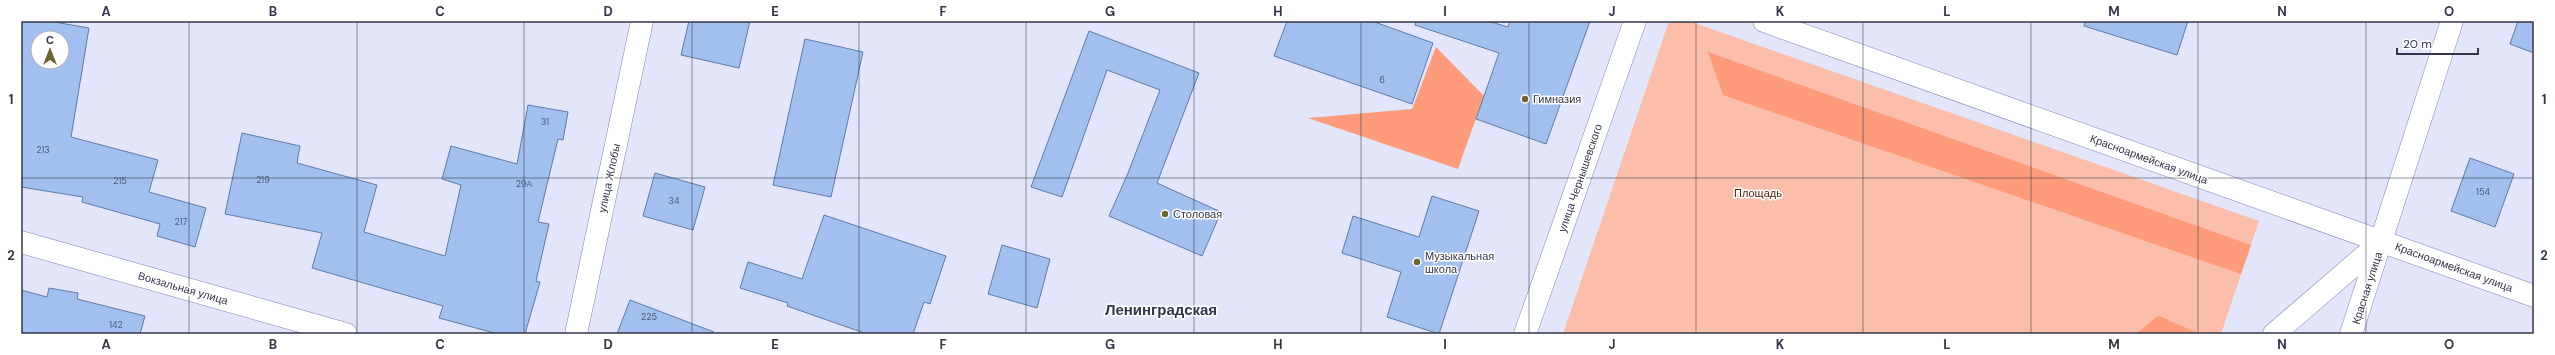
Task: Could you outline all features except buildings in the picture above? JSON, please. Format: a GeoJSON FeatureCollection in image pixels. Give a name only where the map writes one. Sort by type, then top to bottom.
{"type":"FeatureCollection","features":[{"type":"Feature","properties":{"kind":"street","name":"улица Жлобы"},"geometry":{"type":"LineString","coordinates":[[576,334],[642,21]]}},
{"type":"Feature","properties":{"kind":"street","name":"улица Чернышевского"},"geometry":{"type":"LineString","coordinates":[[1525,334],[1636,21]]}},
{"type":"Feature","properties":{"kind":"street","name":"Красноармейская улица"},"geometry":{"type":"LineString","coordinates":[[1764,21],[2334,226],[2382,241],[2534,296]]}},
{"type":"Feature","properties":{"kind":"street","name":"Красная улица"},"geometry":{"type":"LineString","coordinates":[[2351,334],[2452,21]]}},
{"type":"Feature","properties":{"kind":"street"},"geometry":{"type":"LineString","coordinates":[[2274,334],[2382,241]]}},
{"type":"Feature","properties":{"kind":"street","name":"Вокзальная улица"},"geometry":{"type":"LineString","coordinates":[[21,242],[346,334]]}},
{"type":"Feature","properties":{"kind":"green space","name":"Площадь"},"geometry":{"type":"Polygon","coordinates":[[[1669,21],[1689,21],[2259,221],[2221,334],[1563,334],[1669,21]]]}},
{"type":"Feature","properties":{"kind":"shaded area"},"geometry":{"type":"Polygon","coordinates":[[[1436,47],[1484,96],[1458,169],[1308,118],[1412,109],[1436,47]]]}},
{"type":"Feature","properties":{"kind":"shaded area"},"geometry":{"type":"Polygon","coordinates":[[[1708,52],[2251,245],[2241,274],[1723,95],[1708,52]]]}},
{"type":"Feature","properties":{"kind":"shaded area"},"geometry":{"type":"Polygon","coordinates":[[[2159,316],[2200,334],[2136,334],[2159,316]]]}},
{"type":"Feature","properties":{"kind":"place","name":"Гимназия"},"geometry":{"type":"Point","coordinates":[1525,99]}},
{"type":"Feature","properties":{"kind":"place","name":"Столовая"},"geometry":{"type":"Point","coordinates":[1165,214]}},
{"type":"Feature","properties":{"kind":"place","name":"Музыкальная школа"},"geometry":{"type":"Point","coordinates":[1417,262]}},
{"type":"Feature","properties":{"kind":"district","name":"Ленинградская"},"geometry":{"type":"Point","coordinates":[1161,310]}}]}
